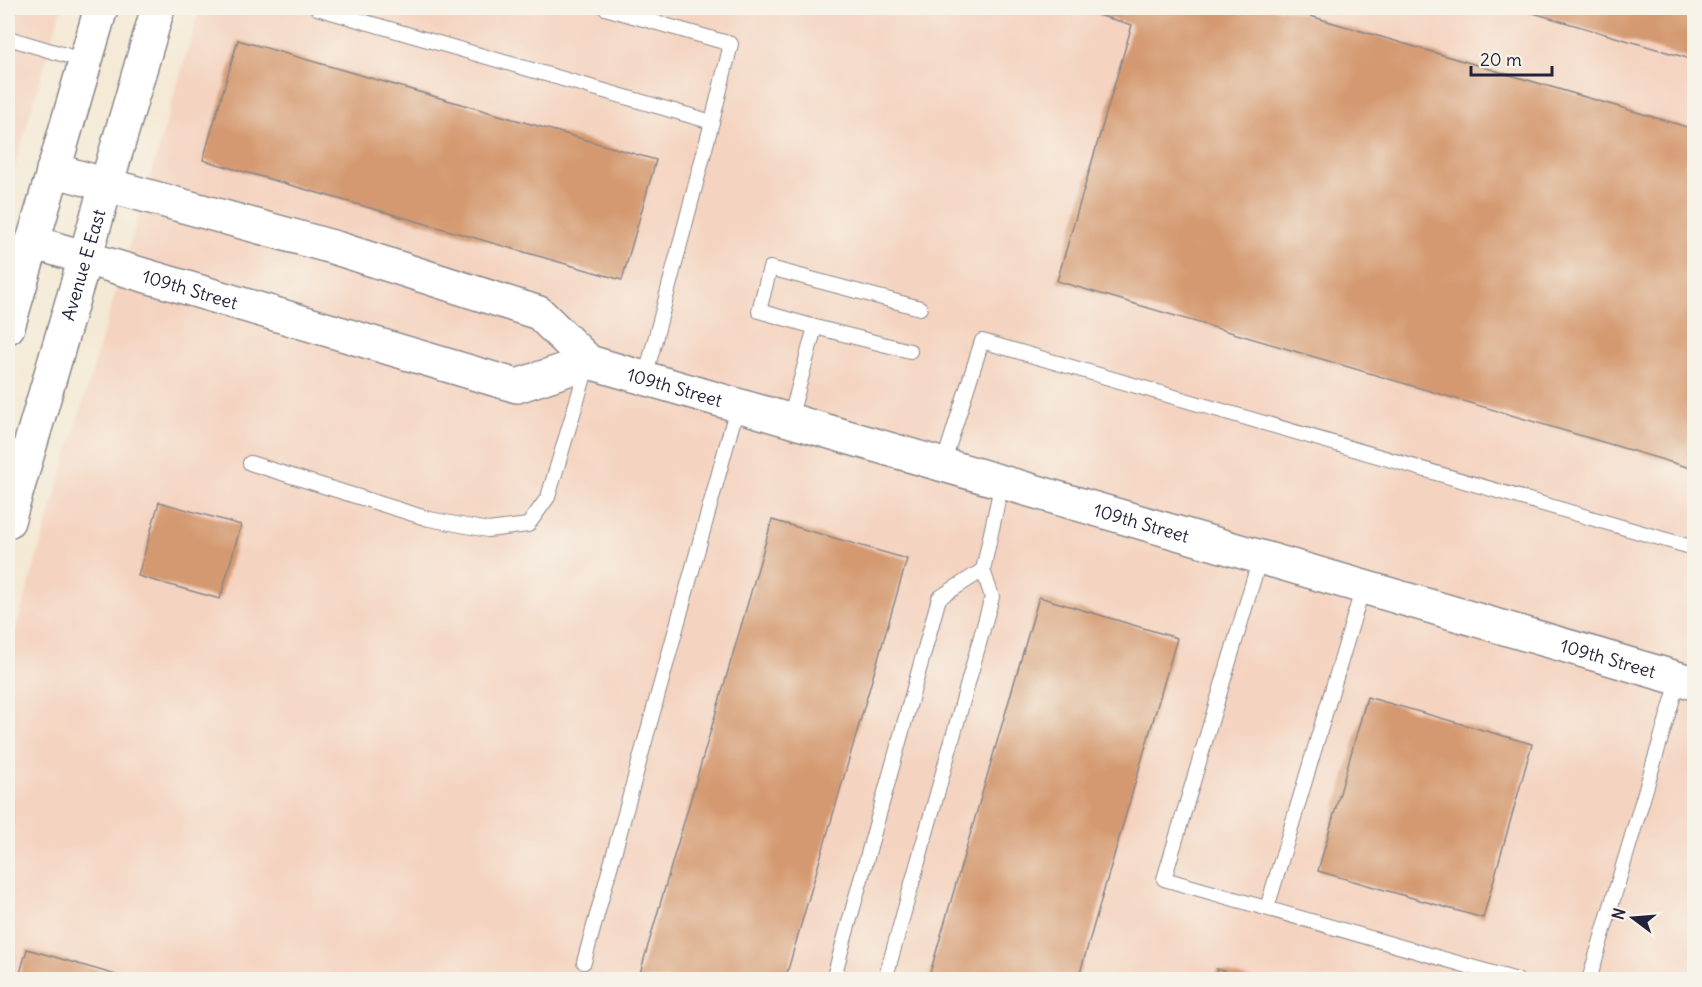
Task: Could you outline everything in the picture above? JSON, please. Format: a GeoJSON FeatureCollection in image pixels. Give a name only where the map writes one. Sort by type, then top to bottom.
{"type":"FeatureCollection","features":[{"type":"Feature","properties":{"kind":"street"},"geometry":{"type":"LineString","coordinates":[[8,327],[101,8]]}},
{"type":"Feature","properties":{"kind":"street","name":"Avenue E East"},"geometry":{"type":"LineString","coordinates":[[8,521],[158,8]]}},
{"type":"Feature","properties":{"kind":"street","name":"109th Street"},"geometry":{"type":"LineString","coordinates":[[53,170],[336,248],[539,313],[589,362],[1687,680]]}},
{"type":"Feature","properties":{"kind":"street","name":"109th Street"},"geometry":{"type":"LineString","coordinates":[[32,242],[517,386],[589,362]]}},
{"type":"Feature","properties":{"kind":"lane"},"geometry":{"type":"LineString","coordinates":[[317,8],[712,122]]}},
{"type":"Feature","properties":{"kind":"lane"},"geometry":{"type":"LineString","coordinates":[[605,8],[731,44],[645,378]]}},
{"type":"Feature","properties":{"kind":"lane"},"geometry":{"type":"LineString","coordinates":[[8,38],[85,61]]}},
{"type":"Feature","properties":{"kind":"lane"},"geometry":{"type":"LineString","coordinates":[[910,351],[759,311],[770,268],[920,308]]}},
{"type":"Feature","properties":{"kind":"lane"},"geometry":{"type":"LineString","coordinates":[[790,419],[815,327]]}},
{"type":"Feature","properties":{"kind":"lane"},"geometry":{"type":"LineString","coordinates":[[943,464],[981,341],[1695,548]]}},
{"type":"Feature","properties":{"kind":"lane"},"geometry":{"type":"LineString","coordinates":[[250,463],[429,519],[488,530],[528,525],[548,497],[589,362]]}},
{"type":"Feature","properties":{"kind":"lane"},"geometry":{"type":"LineString","coordinates":[[584,962],[738,404]]}},
{"type":"Feature","properties":{"kind":"lane"},"geometry":{"type":"LineString","coordinates":[[885,980],[992,597],[983,570],[1002,482]]}},
{"type":"Feature","properties":{"kind":"lane"},"geometry":{"type":"LineString","coordinates":[[1260,558],[1164,879],[1517,980]]}},
{"type":"Feature","properties":{"kind":"lane"},"geometry":{"type":"LineString","coordinates":[[833,980],[939,598],[983,570]]}},
{"type":"Feature","properties":{"kind":"lane"},"geometry":{"type":"LineString","coordinates":[[1267,908],[1363,587]]}},
{"type":"Feature","properties":{"kind":"lane"},"geometry":{"type":"LineString","coordinates":[[1589,980],[1687,680]]}},
{"type":"Feature","properties":{"kind":"shaded area"},"geometry":{"type":"Polygon","coordinates":[[[8,8],[61,8],[8,191],[8,8]]]}},
{"type":"Feature","properties":{"kind":"shaded area"},"geometry":{"type":"Polygon","coordinates":[[[200,8],[1694,8],[1694,979],[8,979],[8,655],[200,8]]]}},
{"type":"Feature","properties":{"kind":"building"},"geometry":{"type":"Polygon","coordinates":[[[1101,8],[1283,8],[1694,129],[1694,469],[1057,281],[1132,25],[1098,15],[1101,8]]]}},
{"type":"Feature","properties":{"kind":"building"},"geometry":{"type":"Polygon","coordinates":[[[1516,8],[1694,8],[1694,60],[1516,8]]]}},
{"type":"Feature","properties":{"kind":"building"},"geometry":{"type":"Polygon","coordinates":[[[238,40],[656,160],[622,280],[203,160],[238,40]]]}},
{"type":"Feature","properties":{"kind":"building"},"geometry":{"type":"Polygon","coordinates":[[[159,502],[241,525],[220,599],[138,576],[159,502]]]}},
{"type":"Feature","properties":{"kind":"building"},"geometry":{"type":"Polygon","coordinates":[[[772,520],[907,559],[785,980],[638,980],[772,520]]]}},
{"type":"Feature","properties":{"kind":"building"},"geometry":{"type":"Polygon","coordinates":[[[1039,597],[1177,638],[1078,980],[928,980],[1039,597]]]}},
{"type":"Feature","properties":{"kind":"building"},"geometry":{"type":"Polygon","coordinates":[[[1367,697],[1532,744],[1483,918],[1318,871],[1367,697]]]}},
{"type":"Feature","properties":{"kind":"building"},"geometry":{"type":"Polygon","coordinates":[[[27,949],[130,979],[130,980],[18,980],[27,949]]]}},
{"type":"Feature","properties":{"kind":"building"},"geometry":{"type":"Polygon","coordinates":[[[1217,969],[1251,979],[1251,980],[1214,980],[1217,969]]]}}]}
